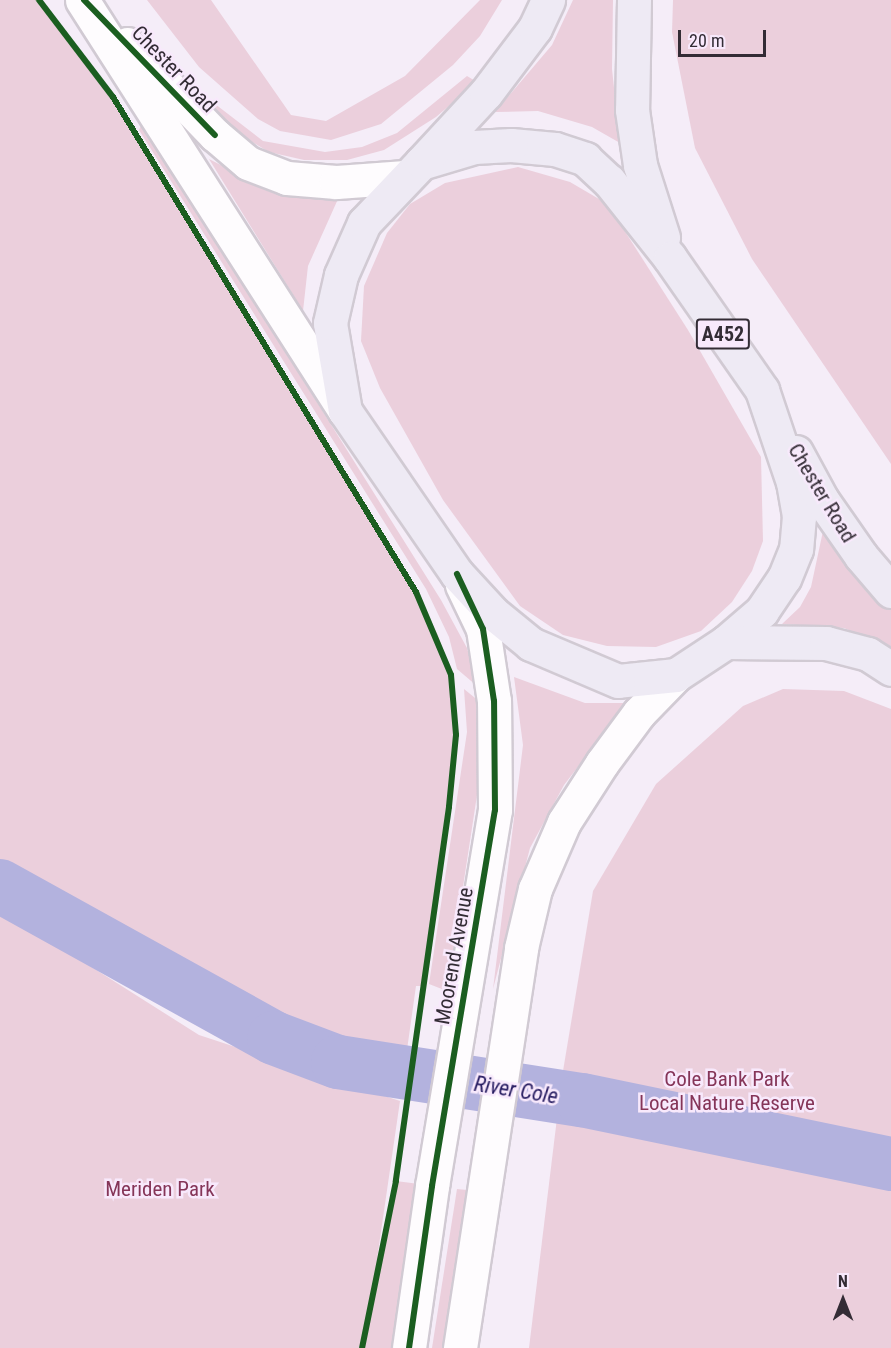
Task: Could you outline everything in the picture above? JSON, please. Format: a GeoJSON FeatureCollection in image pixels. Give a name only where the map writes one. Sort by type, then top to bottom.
{"type":"FeatureCollection","features":[{"type":"Feature","properties":{"kind":"highway","name":"A452"},"geometry":{"type":"LineString","coordinates":[[413,170],[474,147],[511,145],[555,149],[585,159],[609,181],[669,258],[762,390],[793,482],[799,516],[796,549],[784,578],[762,611],[726,642],[676,675],[618,681],[571,663],[531,644],[493,613],[457,574],[345,411],[330,323],[342,275],[364,223],[413,170],[486,93],[535,28],[548,0]]}},
{"type":"Feature","properties":{"kind":"highway","name":"A452"},"geometry":{"type":"LineString","coordinates":[[634,0],[632,110],[640,165],[669,258]]}},
{"type":"Feature","properties":{"kind":"highway","name":"Chester Road"},"geometry":{"type":"LineString","coordinates":[[762,390],[822,500],[861,556],[891,591]]}},
{"type":"Feature","properties":{"kind":"highway"},"geometry":{"type":"LineString","coordinates":[[726,642],[826,643],[868,654],[891,669]]}},
{"type":"Feature","properties":{"kind":"street","name":"Chester Road"},"geometry":{"type":"LineString","coordinates":[[83,0],[215,135],[248,163],[287,178],[336,183],[413,170]]}},
{"type":"Feature","properties":{"kind":"street","name":"Chester Road"},"geometry":{"type":"LineString","coordinates":[[83,0],[345,411]]}},
{"type":"Feature","properties":{"kind":"street","name":"Moorend Avenue"},"geometry":{"type":"LineString","coordinates":[[409,1348],[432,1186],[495,810],[494,701],[483,629],[457,574]]}},
{"type":"Feature","properties":{"kind":"street"},"geometry":{"type":"LineString","coordinates":[[460,1348],[512,1002],[535,888],[564,822],[639,713],[676,675]]}},
{"type":"Feature","properties":{"kind":"green space"},"geometry":{"type":"Polygon","coordinates":[[[0,0],[39,0],[113,97],[416,592],[438,635],[451,675],[456,735],[428,942],[421,986],[416,986],[406,1057],[286,1027],[211,980],[0,866],[0,0]]]}},
{"type":"Feature","properties":{"kind":"green space"},"geometry":{"type":"Polygon","coordinates":[[[147,0],[211,0],[291,115],[326,121],[405,76],[480,0],[502,0],[480,36],[453,65],[381,124],[331,140],[280,131],[258,119],[199,67],[147,0]]]}},
{"type":"Feature","properties":{"kind":"green space"},"geometry":{"type":"Polygon","coordinates":[[[573,0],[613,0],[612,69],[620,143],[592,127],[538,111],[495,112],[552,45],[573,0]]]}},
{"type":"Feature","properties":{"kind":"green space"},"geometry":{"type":"Polygon","coordinates":[[[673,0],[891,0],[891,464],[752,259],[695,148],[672,32],[673,0]]]}},
{"type":"Feature","properties":{"kind":"green space"},"geometry":{"type":"Polygon","coordinates":[[[467,76],[477,82],[436,117],[384,150],[347,160],[304,160],[269,152],[234,131],[193,87],[263,141],[325,152],[362,147],[397,133],[467,76]]]}},
{"type":"Feature","properties":{"kind":"green space"},"geometry":{"type":"Polygon","coordinates":[[[142,123],[441,600],[467,648],[477,686],[457,669],[449,637],[426,589],[139,130],[142,123]]]}},
{"type":"Feature","properties":{"kind":"green space"},"geometry":{"type":"Polygon","coordinates":[[[209,159],[268,189],[338,199],[308,266],[303,311],[209,159]]]}},
{"type":"Feature","properties":{"kind":"green space"},"geometry":{"type":"Polygon","coordinates":[[[518,167],[570,182],[599,199],[617,219],[688,330],[761,457],[763,541],[752,571],[732,602],[701,631],[656,647],[607,646],[563,635],[520,606],[443,500],[380,388],[361,341],[364,286],[387,233],[410,204],[445,183],[518,167]]]}},
{"type":"Feature","properties":{"kind":"green space"},"geometry":{"type":"Polygon","coordinates":[[[826,517],[891,604],[891,648],[844,628],[782,624],[800,607],[811,587],[826,517]]]}},
{"type":"Feature","properties":{"kind":"green space"},"geometry":{"type":"Polygon","coordinates":[[[514,677],[585,703],[634,703],[597,742],[564,785],[530,848],[493,989],[523,745],[514,677]]]}},
{"type":"Feature","properties":{"kind":"green space"},"geometry":{"type":"Polygon","coordinates":[[[464,689],[480,702],[483,756],[447,991],[429,984],[467,732],[464,689]]]}},
{"type":"Feature","properties":{"kind":"green space","name":"Cole Bank Park Local Nature Reserve"},"geometry":{"type":"Polygon","coordinates":[[[783,689],[844,691],[891,709],[891,1348],[529,1348],[562,1077],[593,891],[656,784],[743,706],[783,689]]]}},
{"type":"Feature","properties":{"kind":"green space","name":"Meriden Park"},"geometry":{"type":"Polygon","coordinates":[[[0,909],[199,1035],[400,1101],[377,1259],[396,1181],[419,1184],[391,1348],[0,1348],[0,909]]]}},
{"type":"Feature","properties":{"kind":"green space"},"geometry":{"type":"Polygon","coordinates":[[[457,1189],[467,1190],[442,1348],[432,1348],[457,1189]]]}},
{"type":"Feature","properties":{"kind":"waterway","name":"River Cole"},"geometry":{"type":"LineString","coordinates":[[0,886],[274,1038],[338,1062],[582,1100],[891,1164]]}},
{"type":"Feature","properties":{"kind":"cycle path"},"geometry":{"type":"LineString","coordinates":[[39,0],[113,97],[416,592],[451,675],[456,735],[449,807],[396,1181],[362,1348]]}},
{"type":"Feature","properties":{"kind":"cycle path"},"geometry":{"type":"LineString","coordinates":[[84,0],[215,135]]}},
{"type":"Feature","properties":{"kind":"cycle path"},"geometry":{"type":"LineString","coordinates":[[409,1348],[432,1186],[495,810],[494,701],[483,629],[457,574]]}}]}
